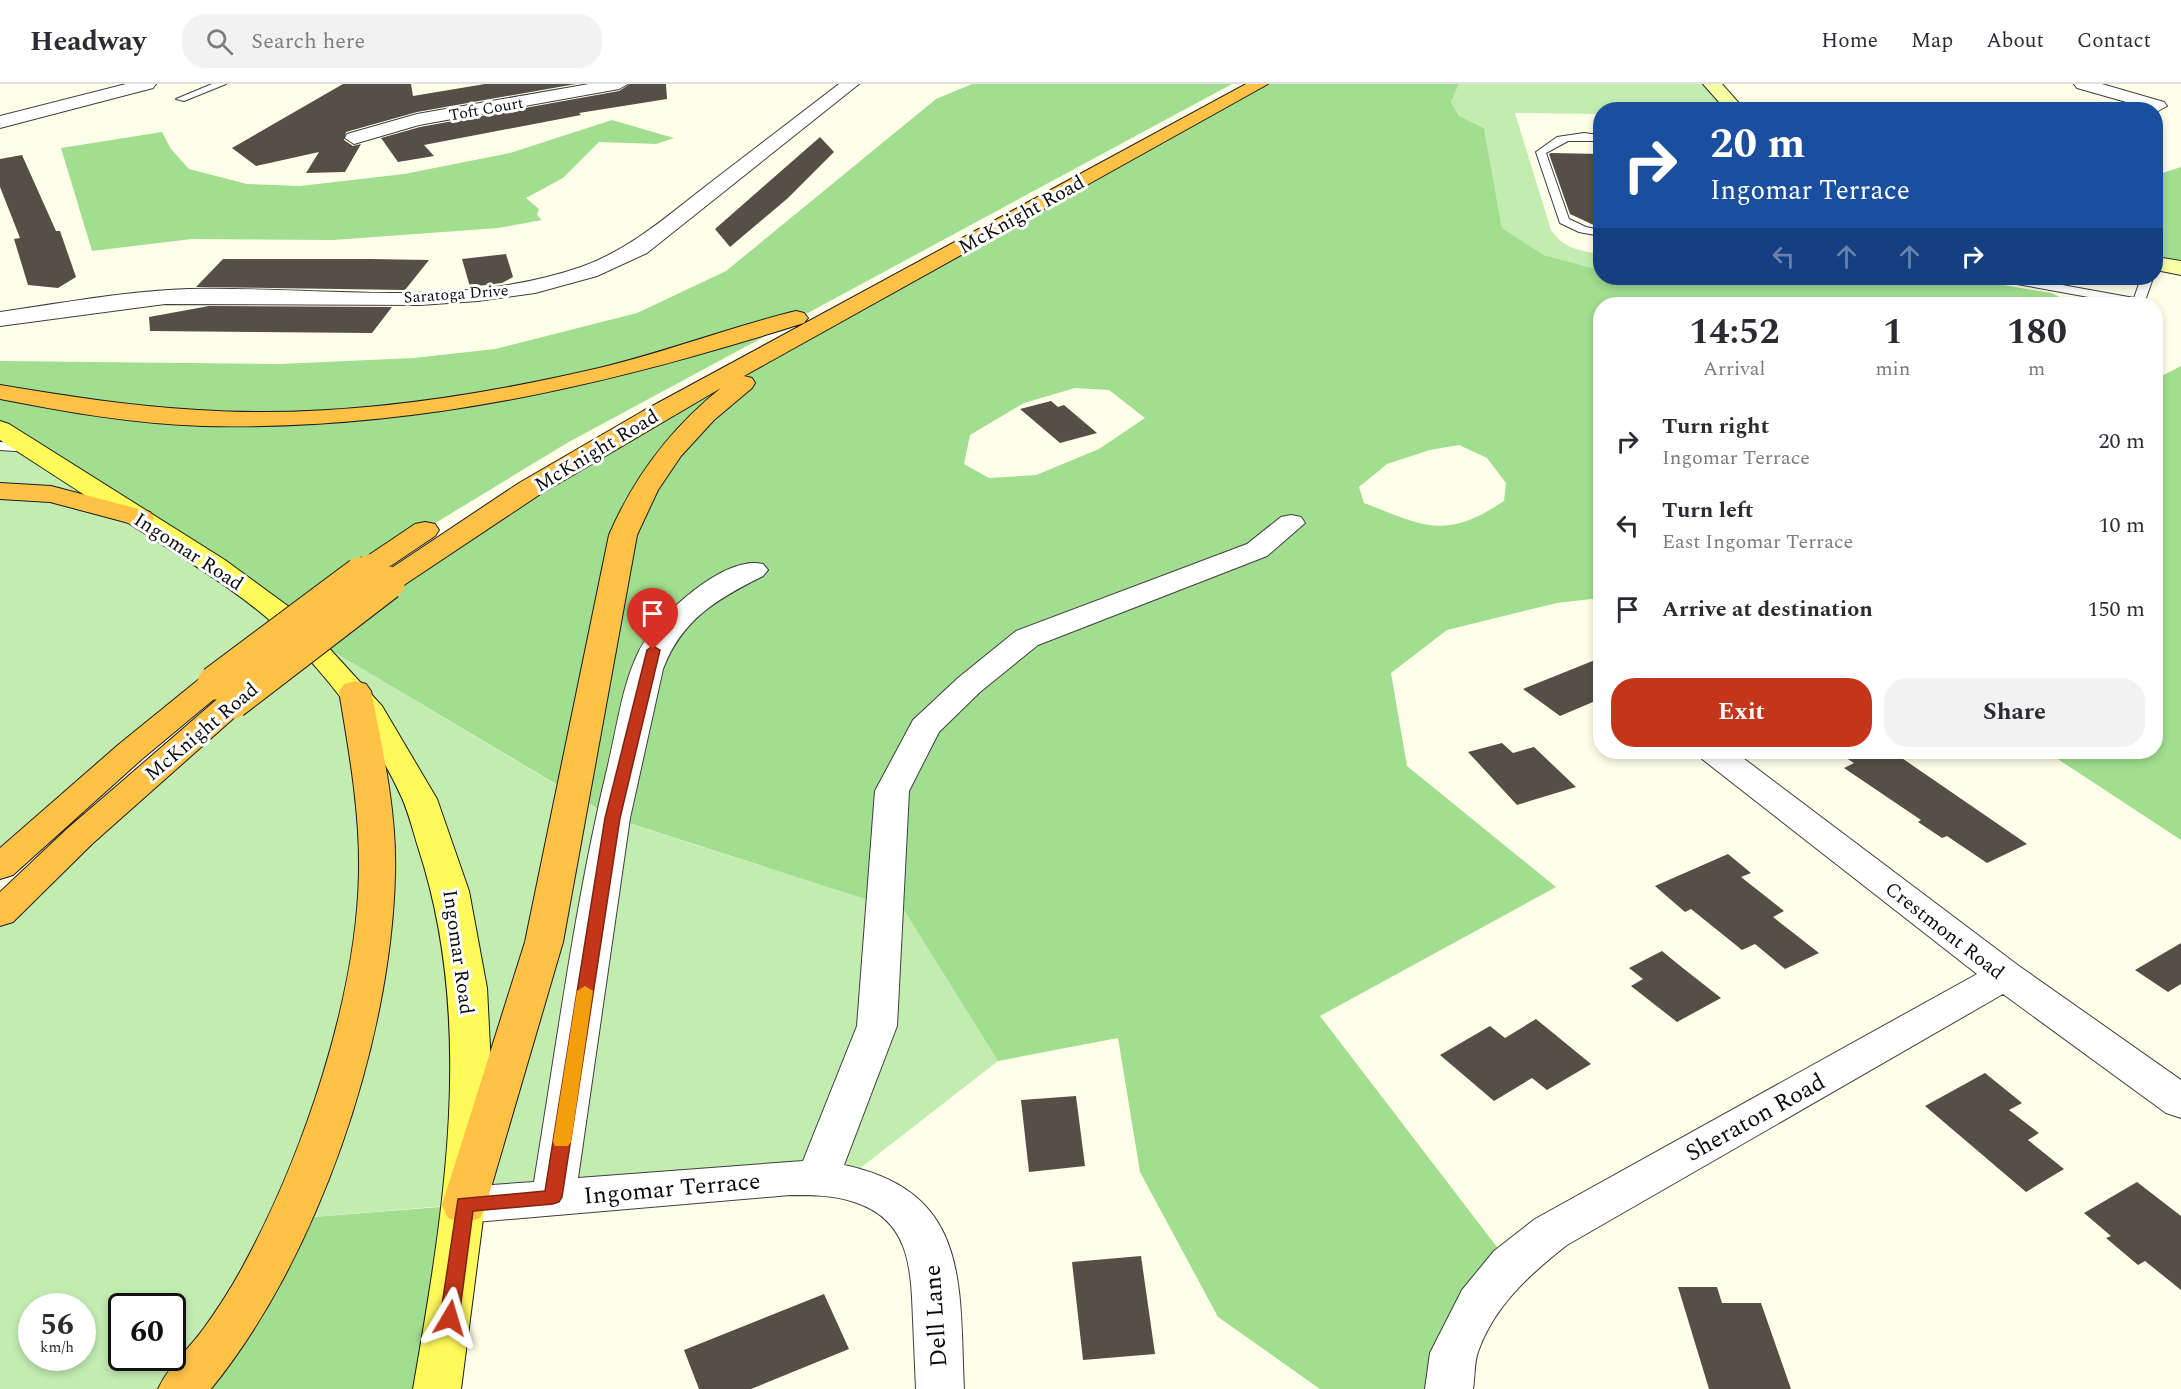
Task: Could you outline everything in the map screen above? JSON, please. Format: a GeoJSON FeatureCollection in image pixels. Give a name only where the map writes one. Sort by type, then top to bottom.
{"type":"FeatureCollection","features":[{"type":"Feature","properties":{"kind":"highway","name":"McKnight Road"},"geometry":{"type":"LineString","coordinates":[[0,867],[42,829],[379,575],[460,534],[592,451],[808,321],[1232,84]]}},
{"type":"Feature","properties":{"kind":"highway","name":"McKnight Road"},"geometry":{"type":"LineString","coordinates":[[808,321],[1259,84]]}},
{"type":"Feature","properties":{"kind":"highway"},"geometry":{"type":"LineString","coordinates":[[0,392],[71,406],[204,417],[301,417],[395,410],[484,399],[561,386],[808,321]]}},
{"type":"Feature","properties":{"kind":"highway"},"geometry":{"type":"LineString","coordinates":[[464,1205],[544,942],[617,556],[632,512],[657,468],[692,428],[808,321]]}},
{"type":"Feature","properties":{"kind":"highway"},"geometry":{"type":"LineString","coordinates":[[0,491],[51,494],[140,518]]}},
{"type":"Feature","properties":{"kind":"highway"},"geometry":{"type":"LineString","coordinates":[[182,1389],[214,1352],[240,1315],[289,1219],[322,1135],[363,991],[373,934],[377,877],[376,827],[371,778],[356,691]]}},
{"type":"Feature","properties":{"kind":"highway","name":"McKnight Road"},"geometry":{"type":"LineString","coordinates":[[0,913],[224,693]]}},
{"type":"Feature","properties":{"kind":"highway"},"geometry":{"type":"LineString","coordinates":[[0,856],[42,829]]}},
{"type":"Feature","properties":{"kind":"main road","name":"Ingomar Road"},"geometry":{"type":"LineString","coordinates":[[0,429],[140,518],[272,608],[320,652],[356,691],[385,732],[409,774],[446,870],[459,925],[472,1053],[472,1125],[464,1205],[437,1389]]}},
{"type":"Feature","properties":{"kind":"street"},"geometry":{"type":"LineString","coordinates":[[0,122],[147,84]]}},
{"type":"Feature","properties":{"kind":"street","name":"Toft Court"},"geometry":{"type":"LineString","coordinates":[[354,138],[417,120],[619,84]]}},
{"type":"Feature","properties":{"kind":"street","name":"Saratoga Drive"},"geometry":{"type":"LineString","coordinates":[[0,319],[161,298],[452,296],[509,290],[564,279],[618,260],[639,248],[850,84]]}},
{"type":"Feature","properties":{"kind":"street"},"geometry":{"type":"LineString","coordinates":[[1712,84],[1729,102]]}},
{"type":"Feature","properties":{"kind":"street"},"geometry":{"type":"LineString","coordinates":[[2084,84],[2145,102]]}},
{"type":"Feature","properties":{"kind":"street"},"geometry":{"type":"LineString","coordinates":[[2163,265],[2181,267]]}},
{"type":"Feature","properties":{"kind":"street"},"geometry":{"type":"LineString","coordinates":[[831,1178],[877,1026],[892,791],[925,727],[969,685],[1027,638],[1257,550],[1291,523]]}},
{"type":"Feature","properties":{"kind":"street"},"geometry":{"type":"LineString","coordinates":[[553,1197],[612,818],[650,659],[663,633],[688,607],[753,570]]}},
{"type":"Feature","properties":{"kind":"street","name":"Crestmont Road"},"geometry":{"type":"LineString","coordinates":[[1723,759],[2005,976],[2181,1102]]}},
{"type":"Feature","properties":{"kind":"street","name":"Sheraton Road"},"geometry":{"type":"LineString","coordinates":[[1449,1389],[1454,1353],[1478,1305],[1510,1264],[1551,1232],[2005,976]]}},
{"type":"Feature","properties":{"kind":"street","name":"Ingomar Terrace"},"geometry":{"type":"LineString","coordinates":[[464,1205],[831,1178]]}},
{"type":"Feature","properties":{"kind":"street","name":"Dell Lane"},"geometry":{"type":"LineString","coordinates":[[831,1178],[870,1189],[896,1203],[914,1220],[926,1242],[934,1266],[940,1389]]}},
{"type":"Feature","properties":{"kind":"lane"},"geometry":{"type":"LineString","coordinates":[[181,99],[221,84]]}},
{"type":"Feature","properties":{"kind":"lane"},"geometry":{"type":"LineString","coordinates":[[1593,138],[1567,137],[1550,142],[1541,152],[1564,221],[1583,230],[1593,231]]}},
{"type":"Feature","properties":{"kind":"lane"},"geometry":{"type":"LineString","coordinates":[[2042,285],[2103,297]]}},
{"type":"Feature","properties":{"kind":"lane"},"geometry":{"type":"LineString","coordinates":[[0,446],[30,448]]}},
{"type":"Feature","properties":{"kind":"green space"},"geometry":{"type":"Polygon","coordinates":[[[972,84],[1232,84],[567,443],[437,522],[370,567],[303,630],[460,534],[1259,84],[1459,84],[1451,102],[1459,116],[1484,128],[1502,228],[1544,255],[1593,268],[1593,285],[2004,285],[2051,293],[2060,297],[1593,297],[1593,599],[1557,603],[1447,630],[1391,673],[1407,766],[1556,887],[1320,1016],[1510,1264],[1449,1389],[1320,1389],[1218,1317],[1140,1172],[1118,1038],[998,1061],[905,912],[613,818],[300,632],[0,429],[0,361],[280,364],[413,358],[495,349],[637,313],[726,271],[936,99],[972,84]],[[1075,388],[1024,403],[970,435],[964,464],[989,478],[1036,475],[1099,449],[1145,418],[1109,390],[1075,388]],[[1459,445],[1430,450],[1387,464],[1359,487],[1364,503],[1420,523],[1435,526],[1450,525],[1484,513],[1504,501],[1506,483],[1487,458],[1459,445]]]}},
{"type":"Feature","properties":{"kind":"green space"},"geometry":{"type":"Polygon","coordinates":[[[1459,84],[1712,84],[1729,102],[1593,102],[1593,114],[1515,113],[1551,230],[1567,245],[1593,253],[1593,268],[1544,255],[1502,228],[1484,128],[1459,116],[1451,102],[1459,84]]]}},
{"type":"Feature","properties":{"kind":"green space"},"geometry":{"type":"Polygon","coordinates":[[[612,120],[674,138],[656,144],[599,142],[563,178],[526,198],[539,209],[537,215],[542,220],[499,228],[333,240],[192,239],[92,251],[61,148],[162,132],[171,149],[189,169],[247,184],[300,186],[404,174],[510,153],[612,120]]]}},
{"type":"Feature","properties":{"kind":"green space"},"geometry":{"type":"Polygon","coordinates":[[[2181,167],[2181,276],[2179,267],[2163,265],[2163,173],[2181,167]]]}},
{"type":"Feature","properties":{"kind":"green space"},"geometry":{"type":"Polygon","coordinates":[[[2181,366],[2181,840],[2058,759],[2163,759],[2163,375],[2181,366]]]}},
{"type":"Feature","properties":{"kind":"green space"},"geometry":{"type":"Polygon","coordinates":[[[0,429],[300,632],[612,818],[905,912],[998,1061],[845,1180],[553,1197],[289,1219],[182,1389],[0,1389],[0,913],[298,634],[0,856],[0,429]]]}},
{"type":"Feature","properties":{"kind":"green space"},"geometry":{"type":"Polygon","coordinates":[[[464,1205],[437,1389],[182,1389],[289,1219],[464,1205]]]}},
{"type":"Feature","properties":{"kind":"building"},"geometry":{"type":"Polygon","coordinates":[[[343,84],[411,84],[413,96],[485,84],[576,84],[417,112],[346,132],[344,140],[353,146],[361,144],[345,172],[306,173],[319,152],[256,166],[232,148],[343,84]]]}},
{"type":"Feature","properties":{"kind":"building"},"geometry":{"type":"Polygon","coordinates":[[[630,84],[666,84],[667,99],[579,113],[581,115],[424,145],[434,156],[398,162],[381,138],[420,127],[619,91],[630,84]]]}},
{"type":"Feature","properties":{"kind":"building"},"geometry":{"type":"Polygon","coordinates":[[[820,137],[834,152],[788,198],[730,247],[715,229],[820,137]]]}},
{"type":"Feature","properties":{"kind":"building"},"geometry":{"type":"Polygon","coordinates":[[[1549,154],[1593,154],[1593,225],[1570,214],[1549,154]]]}},
{"type":"Feature","properties":{"kind":"building"},"geometry":{"type":"Polygon","coordinates":[[[22,155],[56,231],[60,231],[76,277],[58,288],[28,285],[14,239],[20,238],[0,187],[0,159],[22,155]]]}},
{"type":"Feature","properties":{"kind":"building"},"geometry":{"type":"Polygon","coordinates":[[[506,254],[513,277],[502,283],[470,287],[462,259],[506,254]]]}},
{"type":"Feature","properties":{"kind":"building"},"geometry":{"type":"Polygon","coordinates":[[[223,259],[429,260],[405,290],[196,287],[223,259]]]}},
{"type":"Feature","properties":{"kind":"building"},"geometry":{"type":"Polygon","coordinates":[[[209,306],[392,307],[372,333],[150,331],[149,317],[209,306]]]}},
{"type":"Feature","properties":{"kind":"building"},"geometry":{"type":"Polygon","coordinates":[[[1051,401],[1058,407],[1064,405],[1097,433],[1060,443],[1020,409],[1051,401]]]}},
{"type":"Feature","properties":{"kind":"building"},"geometry":{"type":"Polygon","coordinates":[[[1593,661],[1593,702],[1560,716],[1523,689],[1593,661]]]}},
{"type":"Feature","properties":{"kind":"building"},"geometry":{"type":"Polygon","coordinates":[[[1502,743],[1513,753],[1534,747],[1576,787],[1517,805],[1468,752],[1502,743]]]}},
{"type":"Feature","properties":{"kind":"building"},"geometry":{"type":"Polygon","coordinates":[[[1848,759],[1903,759],[2027,844],[1987,863],[1947,836],[1942,838],[1918,822],[1921,820],[1844,768],[1854,763],[1848,759]]]}},
{"type":"Feature","properties":{"kind":"building"},"geometry":{"type":"Polygon","coordinates":[[[1728,854],[1751,873],[1741,877],[1784,911],[1773,917],[1819,953],[1785,969],[1755,944],[1742,950],[1691,909],[1685,912],[1655,886],[1728,854]]]}},
{"type":"Feature","properties":{"kind":"building"},"geometry":{"type":"Polygon","coordinates":[[[2181,943],[2181,984],[2168,992],[2135,970],[2181,943]]]}},
{"type":"Feature","properties":{"kind":"building"},"geometry":{"type":"Polygon","coordinates":[[[1662,951],[1721,998],[1677,1022],[1631,986],[1643,979],[1629,968],[1662,951]]]}},
{"type":"Feature","properties":{"kind":"building"},"geometry":{"type":"Polygon","coordinates":[[[1536,1019],[1591,1064],[1547,1090],[1532,1078],[1494,1101],[1440,1055],[1490,1026],[1505,1038],[1536,1019]]]}},
{"type":"Feature","properties":{"kind":"building"},"geometry":{"type":"Polygon","coordinates":[[[1985,1073],[2022,1103],[2009,1110],[2039,1133],[2028,1140],[2064,1169],[2026,1192],[1925,1106],[1985,1073]]]}},
{"type":"Feature","properties":{"kind":"building"},"geometry":{"type":"Polygon","coordinates":[[[1076,1096],[1085,1166],[1029,1172],[1021,1100],[1076,1096]]]}},
{"type":"Feature","properties":{"kind":"building"},"geometry":{"type":"Polygon","coordinates":[[[2137,1182],[2181,1216],[2181,1290],[2145,1261],[2138,1265],[2106,1238],[2111,1236],[2084,1213],[2137,1182]]]}},
{"type":"Feature","properties":{"kind":"building"},"geometry":{"type":"Polygon","coordinates":[[[1141,1256],[1155,1354],[1083,1360],[1072,1262],[1141,1256]]]}},
{"type":"Feature","properties":{"kind":"building"},"geometry":{"type":"Polygon","coordinates":[[[1678,1287],[1717,1287],[1722,1303],[1761,1303],[1791,1389],[1709,1389],[1678,1287]]]}},
{"type":"Feature","properties":{"kind":"building"},"geometry":{"type":"Polygon","coordinates":[[[824,1294],[849,1349],[751,1389],[699,1389],[684,1350],[824,1294]]]}},
{"type":"Feature","properties":{"kind":"slow traffic"},"geometry":{"type":"LineString","coordinates":[[562,1142],[585,991]]}},
{"type":"Feature","properties":{"kind":"route"},"geometry":{"type":"LineString","coordinates":[[450,1318],[464,1205],[553,1197],[612,818],[653,650]]}}]}
